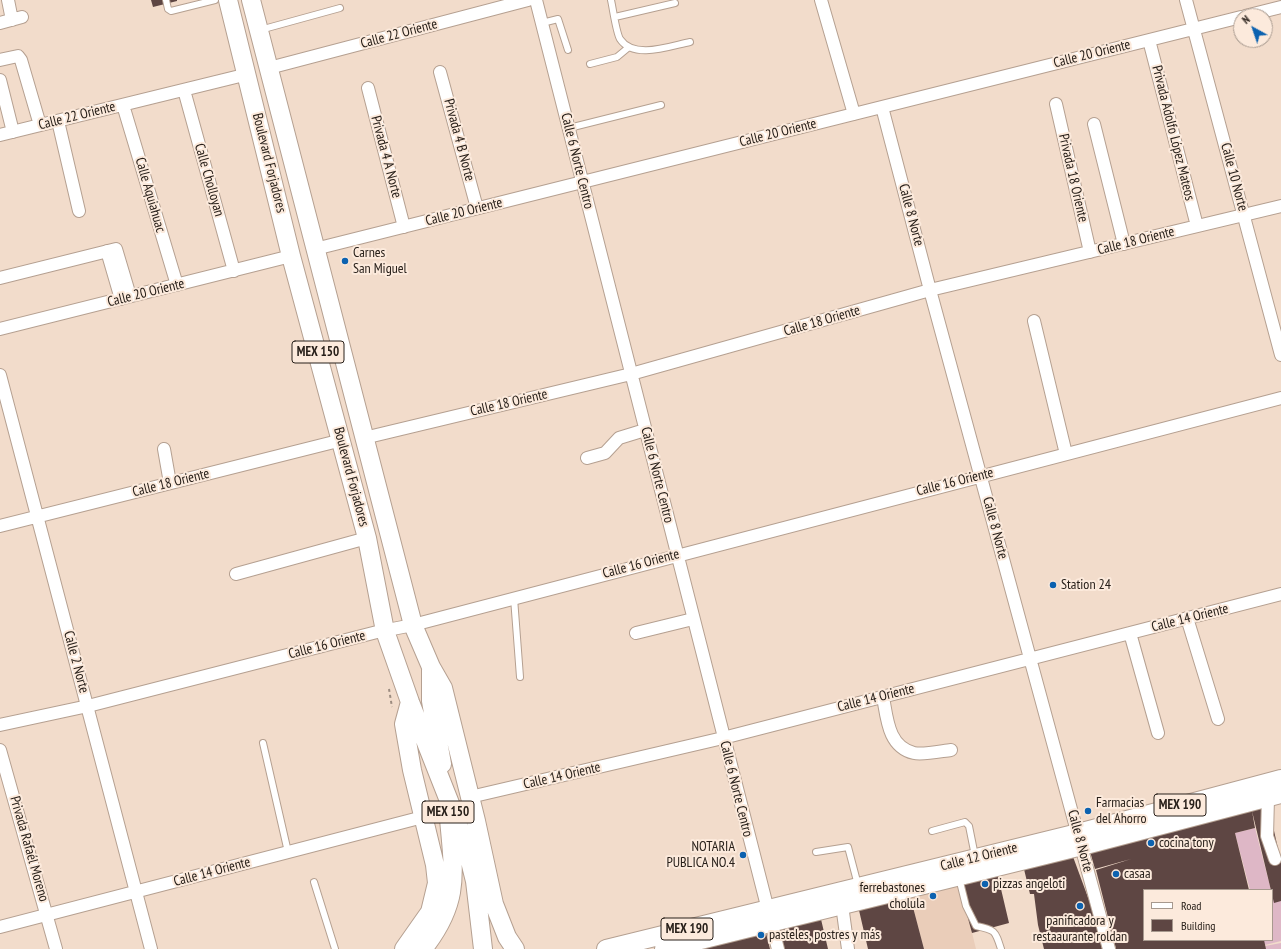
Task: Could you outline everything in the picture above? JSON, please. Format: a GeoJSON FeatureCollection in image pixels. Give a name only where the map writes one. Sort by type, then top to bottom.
{"type":"FeatureCollection","features":[{"type":"Feature","properties":{"kind":"main road","name":"Boulevard Forjadores"},"geometry":{"type":"LineString","coordinates":[[228,0],[248,74],[291,256],[342,440],[367,538],[385,630],[410,702],[461,833],[476,881],[483,949]]}},
{"type":"Feature","properties":{"kind":"main road","name":"Boulevard Forjadores"},"geometry":{"type":"LineString","coordinates":[[250,0],[269,68],[413,625],[431,668]]}},
{"type":"Feature","properties":{"kind":"main road","name":"MEX 150"},"geometry":{"type":"LineString","coordinates":[[423,949],[442,922],[448,909],[454,871],[447,796],[431,701],[431,668]]}},
{"type":"Feature","properties":{"kind":"main road"},"geometry":{"type":"LineString","coordinates":[[431,668],[443,688],[470,797],[494,904],[507,937],[515,949]]}},
{"type":"Feature","properties":{"kind":"main road","name":"MEX 150"},"geometry":{"type":"LineString","coordinates":[[404,949],[425,921],[430,912],[436,892],[435,865],[412,770],[404,724],[410,702]]}},
{"type":"Feature","properties":{"kind":"main road","name":"Calle 12 Oriente"},"geometry":{"type":"LineString","coordinates":[[606,949],[769,915],[842,904],[959,876],[1281,779]]}},
{"type":"Feature","properties":{"kind":"main road","name":"Calle 12 Oriente"},"geometry":{"type":"LineString","coordinates":[[664,949],[858,887],[976,858],[1080,839],[1274,796]]}},
{"type":"Feature","properties":{"kind":"street"},"geometry":{"type":"LineString","coordinates":[[0,23],[17,19],[8,0]]}},
{"type":"Feature","properties":{"kind":"street","name":"Calle 22 Oriente"},"geometry":{"type":"LineString","coordinates":[[269,68],[528,0]]}},
{"type":"Feature","properties":{"kind":"street","name":"Calle 6 Norte Centro"},"geometry":{"type":"LineString","coordinates":[[536,0],[778,949]]}},
{"type":"Feature","properties":{"kind":"street"},"geometry":{"type":"LineString","coordinates":[[821,0],[854,114]]}},
{"type":"Feature","properties":{"kind":"street","name":"Calle 10 Norte"},"geometry":{"type":"LineString","coordinates":[[1186,0],[1281,355]]}},
{"type":"Feature","properties":{"kind":"street","name":"Calle 20 Oriente"},"geometry":{"type":"LineString","coordinates":[[315,249],[1233,19]]}},
{"type":"Feature","properties":{"kind":"street","name":"Privada Adolfo López Mateos"},"geometry":{"type":"LineString","coordinates":[[1149,40],[1197,226]]}},
{"type":"Feature","properties":{"kind":"street"},"geometry":{"type":"LineString","coordinates":[[0,60],[18,56],[21,60],[40,125]]}},
{"type":"Feature","properties":{"kind":"street","name":"Privada 4 B Norte"},"geometry":{"type":"LineString","coordinates":[[440,72],[477,208]]}},
{"type":"Feature","properties":{"kind":"street","name":"Calle 22 Oriente"},"geometry":{"type":"LineString","coordinates":[[0,135],[248,74]]}},
{"type":"Feature","properties":{"kind":"street"},"geometry":{"type":"LineString","coordinates":[[0,80],[13,132]]}},
{"type":"Feature","properties":{"kind":"street","name":"Privada 4 A Norte"},"geometry":{"type":"LineString","coordinates":[[368,88],[404,227]]}},
{"type":"Feature","properties":{"kind":"street","name":"Calle Cholloyan"},"geometry":{"type":"LineString","coordinates":[[184,90],[234,271]]}},
{"type":"Feature","properties":{"kind":"street","name":"Calle Aquiahuac"},"geometry":{"type":"LineString","coordinates":[[123,104],[177,285]]}},
{"type":"Feature","properties":{"kind":"street","name":"Privada 18 Oriente"},"geometry":{"type":"LineString","coordinates":[[1056,104],[1090,252]]}},
{"type":"Feature","properties":{"kind":"street","name":"Calle 8 Norte"},"geometry":{"type":"LineString","coordinates":[[882,107],[930,290],[1109,949]]}},
{"type":"Feature","properties":{"kind":"street"},"geometry":{"type":"LineString","coordinates":[[58,121],[79,212]]}},
{"type":"Feature","properties":{"kind":"street"},"geometry":{"type":"LineString","coordinates":[[1094,124],[1124,244]]}},
{"type":"Feature","properties":{"kind":"street","name":"Calle 18 Oriente"},"geometry":{"type":"LineString","coordinates":[[364,438],[631,374],[930,290],[1281,206]]}},
{"type":"Feature","properties":{"kind":"street"},"geometry":{"type":"LineString","coordinates":[[0,278],[116,249],[125,298]]}},
{"type":"Feature","properties":{"kind":"street","name":"Calle 20 Oriente"},"geometry":{"type":"LineString","coordinates":[[0,329],[291,256]]}},
{"type":"Feature","properties":{"kind":"street"},"geometry":{"type":"LineString","coordinates":[[1034,321],[1066,454]]}},
{"type":"Feature","properties":{"kind":"street","name":"Calle 2 Norte"},"geometry":{"type":"LineString","coordinates":[[0,375],[151,949]]}},
{"type":"Feature","properties":{"kind":"street","name":"Calle 16 Oriente"},"geometry":{"type":"LineString","coordinates":[[0,726],[88,706],[385,630],[413,625],[1281,398]]}},
{"type":"Feature","properties":{"kind":"street"},"geometry":{"type":"LineString","coordinates":[[587,458],[605,453],[619,438],[646,430]]}},
{"type":"Feature","properties":{"kind":"street","name":"Calle 18 Oriente"},"geometry":{"type":"LineString","coordinates":[[0,526],[342,440]]}},
{"type":"Feature","properties":{"kind":"street"},"geometry":{"type":"LineString","coordinates":[[164,449],[170,483]]}},
{"type":"Feature","properties":{"kind":"street"},"geometry":{"type":"LineString","coordinates":[[236,574],[367,538]]}},
{"type":"Feature","properties":{"kind":"street","name":"Calle 14 Oriente"},"geometry":{"type":"LineString","coordinates":[[470,797],[723,738],[1281,594]]}},
{"type":"Feature","properties":{"kind":"street"},"geometry":{"type":"LineString","coordinates":[[1187,618],[1218,719]]}},
{"type":"Feature","properties":{"kind":"street"},"geometry":{"type":"LineString","coordinates":[[636,633],[693,619]]}},
{"type":"Feature","properties":{"kind":"street"},"geometry":{"type":"LineString","coordinates":[[1130,633],[1158,733]]}},
{"type":"Feature","properties":{"kind":"street"},"geometry":{"type":"LineString","coordinates":[[883,697],[890,729],[895,743],[914,753],[951,750]]}},
{"type":"Feature","properties":{"kind":"street","name":"Privada Rafaél Moreno"},"geometry":{"type":"LineString","coordinates":[[0,750],[48,914],[56,949]]}},
{"type":"Feature","properties":{"kind":"street"},"geometry":{"type":"LineString","coordinates":[[1274,796],[1267,836],[1276,859]]}},
{"type":"Feature","properties":{"kind":"street","name":"Calle 14 Oriente"},"geometry":{"type":"LineString","coordinates":[[0,927],[423,817]]}},
{"type":"Feature","properties":{"kind":"street"},"geometry":{"type":"LineString","coordinates":[[842,904],[848,949]]}},
{"type":"Feature","properties":{"kind":"lane"},"geometry":{"type":"LineString","coordinates":[[166,0],[168,9],[171,11],[215,0]]}},
{"type":"Feature","properties":{"kind":"lane"},"geometry":{"type":"LineString","coordinates":[[611,0],[620,39],[629,48],[643,51],[690,42]]}},
{"type":"Feature","properties":{"kind":"lane"},"geometry":{"type":"LineString","coordinates":[[615,17],[675,3]]}},
{"type":"Feature","properties":{"kind":"lane"},"geometry":{"type":"LineString","coordinates":[[258,31],[340,8]]}},
{"type":"Feature","properties":{"kind":"lane"},"geometry":{"type":"LineString","coordinates":[[556,12],[568,50]]}},
{"type":"Feature","properties":{"kind":"lane"},"geometry":{"type":"LineString","coordinates":[[542,23],[558,19]]}},
{"type":"Feature","properties":{"kind":"lane"},"geometry":{"type":"LineString","coordinates":[[590,64],[617,57],[629,48]]}},
{"type":"Feature","properties":{"kind":"lane"},"geometry":{"type":"LineString","coordinates":[[569,128],[661,105]]}},
{"type":"Feature","properties":{"kind":"lane"},"geometry":{"type":"LineString","coordinates":[[514,598],[520,677]]}},
{"type":"Feature","properties":{"kind":"lane"},"geometry":{"type":"LineString","coordinates":[[263,744],[288,852]]}},
{"type":"Feature","properties":{"kind":"lane"},"geometry":{"type":"LineString","coordinates":[[932,832],[965,822],[969,826],[976,858]]}},
{"type":"Feature","properties":{"kind":"lane"},"geometry":{"type":"LineString","coordinates":[[816,852],[848,847],[858,887]]}},
{"type":"Feature","properties":{"kind":"lane"},"geometry":{"type":"LineString","coordinates":[[959,876],[966,906],[976,926],[991,929],[996,933],[1001,949]]}},
{"type":"Feature","properties":{"kind":"lane"},"geometry":{"type":"LineString","coordinates":[[314,882],[335,949]]}},
{"type":"Feature","properties":{"kind":"shaded area"},"geometry":{"type":"Polygon","coordinates":[[[1255,828],[1271,889],[1250,889],[1235,833],[1255,828]]]}},
{"type":"Feature","properties":{"kind":"shaded area"},"geometry":{"type":"Polygon","coordinates":[[[960,884],[976,949],[924,949],[909,892],[960,884]]]}},
{"type":"Feature","properties":{"kind":"shaded area"},"geometry":{"type":"Polygon","coordinates":[[[1273,893],[1281,901],[1281,941],[1265,945],[1263,941],[1273,941],[1273,893]]]}},
{"type":"Feature","properties":{"kind":"shaded area"},"geometry":{"type":"Polygon","coordinates":[[[1281,943],[1281,949],[1266,949],[1265,946],[1281,943]]]}},
{"type":"Feature","properties":{"kind":"building"},"geometry":{"type":"Polygon","coordinates":[[[151,0],[177,0],[177,1],[153,7],[151,0]]]}},
{"type":"Feature","properties":{"kind":"building"},"geometry":{"type":"Polygon","coordinates":[[[1268,804],[1281,862],[1281,901],[1274,903],[1273,889],[1271,889],[1252,811],[1255,828],[1235,833],[1249,889],[1143,889],[1143,941],[1264,941],[1266,949],[1116,949],[1096,870],[1131,859],[1095,869],[1089,848],[1268,804]]]}},
{"type":"Feature","properties":{"kind":"building"},"geometry":{"type":"Polygon","coordinates":[[[1072,854],[1093,911],[1102,949],[1044,949],[1038,925],[1034,894],[1030,894],[1023,865],[1072,854]]]}},
{"type":"Feature","properties":{"kind":"building"},"geometry":{"type":"Polygon","coordinates":[[[997,872],[1009,923],[972,933],[958,882],[997,872]]]}},
{"type":"Feature","properties":{"kind":"building"},"geometry":{"type":"Polygon","coordinates":[[[909,892],[924,949],[868,949],[858,906],[909,892]]]}},
{"type":"Feature","properties":{"kind":"building"},"geometry":{"type":"Polygon","coordinates":[[[820,915],[828,949],[784,949],[779,925],[820,915]]]}},
{"type":"Feature","properties":{"kind":"building"},"geometry":{"type":"Polygon","coordinates":[[[765,929],[770,949],[706,949],[705,946],[765,929]]]}},
{"type":"Feature","properties":{"kind":"place","name":"Carnes San Miguel"},"geometry":{"type":"Point","coordinates":[345,261]}},
{"type":"Feature","properties":{"kind":"place","name":"Station 24"},"geometry":{"type":"Point","coordinates":[1053,585]}},
{"type":"Feature","properties":{"kind":"place","name":"Farmacias del Ahorro"},"geometry":{"type":"Point","coordinates":[1088,811]}},
{"type":"Feature","properties":{"kind":"place","name":"cocina tony"},"geometry":{"type":"Point","coordinates":[1151,843]}},
{"type":"Feature","properties":{"kind":"place","name":"NOTARIA PUBLICA NO.4"},"geometry":{"type":"Point","coordinates":[743,855]}},
{"type":"Feature","properties":{"kind":"place","name":"casaa"},"geometry":{"type":"Point","coordinates":[1116,874]}},
{"type":"Feature","properties":{"kind":"place","name":"pizzas angeloti"},"geometry":{"type":"Point","coordinates":[985,884]}},
{"type":"Feature","properties":{"kind":"place","name":"ferrebastones cholula"},"geometry":{"type":"Point","coordinates":[933,896]}},
{"type":"Feature","properties":{"kind":"place","name":"panificadora y restaaurante roldan"},"geometry":{"type":"Point","coordinates":[1080,906]}},
{"type":"Feature","properties":{"kind":"place","name":"pasteles, postres y más"},"geometry":{"type":"Point","coordinates":[761,935]}}]}
